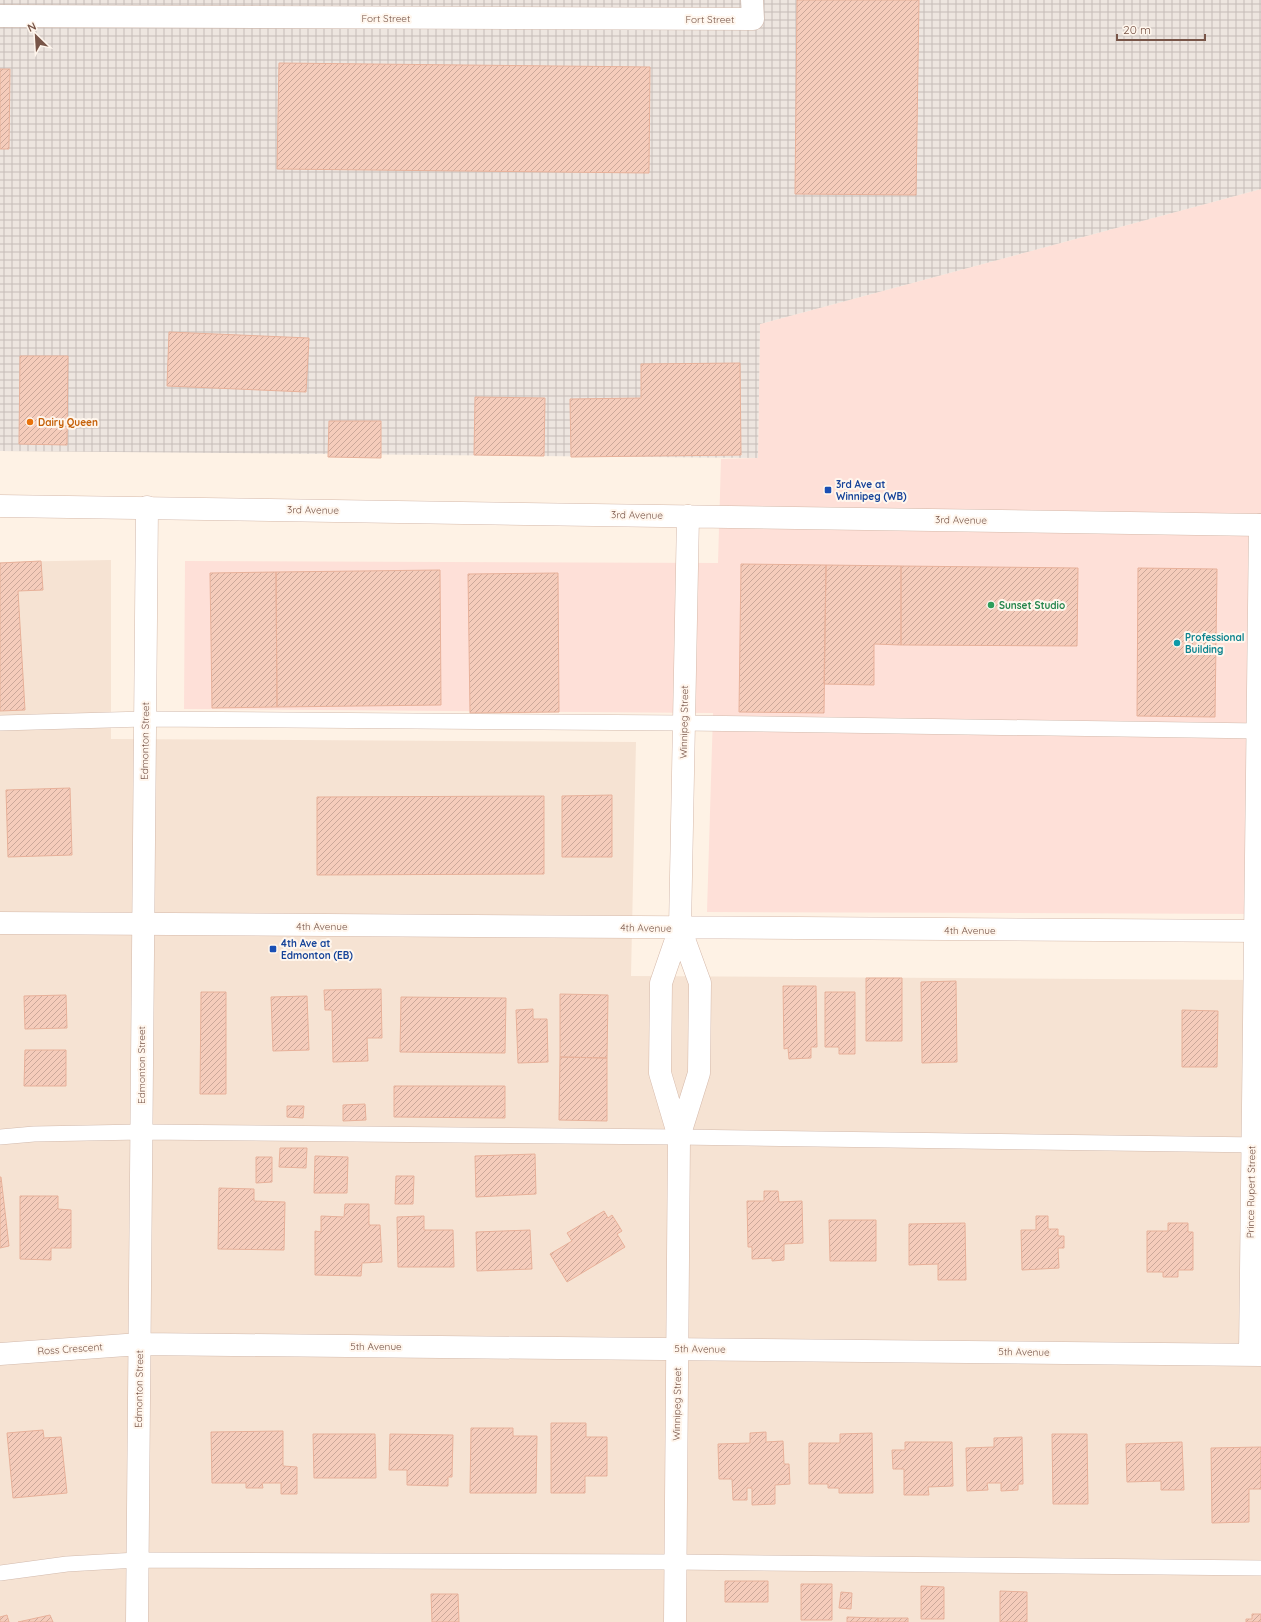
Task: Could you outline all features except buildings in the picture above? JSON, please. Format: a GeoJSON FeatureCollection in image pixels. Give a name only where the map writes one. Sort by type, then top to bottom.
{"type":"FeatureCollection","features":[{"type":"Feature","properties":{"kind":"street","name":"Fort Street"},"geometry":{"type":"LineString","coordinates":[[0,16],[753,19],[752,0]]}},
{"type":"Feature","properties":{"kind":"street","name":"3rd Avenue"},"geometry":{"type":"LineString","coordinates":[[5,503],[147,507],[1261,525]]}},
{"type":"Feature","properties":{"kind":"street","name":"Edmonton Street"},"geometry":{"type":"LineString","coordinates":[[137,1622],[142,924],[147,507]]}},
{"type":"Feature","properties":{"kind":"street","name":"Winnipeg Street"},"geometry":{"type":"LineString","coordinates":[[679,1137],[660,1073],[661,983],[680,928],[688,516]]}},
{"type":"Feature","properties":{"kind":"street","name":"Prince Rupert Street"},"geometry":{"type":"LineString","coordinates":[[1255,1355],[1261,525]]}},
{"type":"Feature","properties":{"kind":"street","name":"4th Avenue"},"geometry":{"type":"LineString","coordinates":[[0,923],[1258,931]]}},
{"type":"Feature","properties":{"kind":"street","name":"4th Avenue"},"geometry":{"type":"LineString","coordinates":[[0,931],[32,923]]}},
{"type":"Feature","properties":{"kind":"street","name":"Winnipeg Street"},"geometry":{"type":"LineString","coordinates":[[675,1622],[679,1137],[699,1073],[700,990],[700,983],[680,928]]}},
{"type":"Feature","properties":{"kind":"street","name":"5th Avenue"},"geometry":{"type":"LineString","coordinates":[[140,1344],[1255,1355]]}},
{"type":"Feature","properties":{"kind":"street","name":"Ross Crescent"},"geometry":{"type":"LineString","coordinates":[[0,1354],[140,1344]]}},
{"type":"Feature","properties":{"kind":"lane"},"geometry":{"type":"LineString","coordinates":[[0,722],[145,719],[684,723],[1259,731]]}},
{"type":"Feature","properties":{"kind":"lane"},"geometry":{"type":"LineString","coordinates":[[0,1137],[34,1134],[141,1132],[679,1137],[1256,1145]]}},
{"type":"Feature","properties":{"kind":"lane"},"geometry":{"type":"LineString","coordinates":[[0,1573],[67,1564],[137,1560],[675,1562],[1261,1568]]}},
{"type":"Feature","properties":{"kind":"shaded area"},"geometry":{"type":"Polygon","coordinates":[[[0,0],[1261,0],[1261,189],[760,324],[758,458],[0,451],[0,0]]]}},
{"type":"Feature","properties":{"kind":"shaded area"},"geometry":{"type":"Polygon","coordinates":[[[1261,189],[1261,914],[707,912],[713,713],[184,709],[185,561],[718,563],[721,459],[758,458],[760,324],[1261,189]]]}},
{"type":"Feature","properties":{"kind":"shaded area"},"geometry":{"type":"Polygon","coordinates":[[[111,560],[111,739],[636,742],[631,976],[1261,980],[1261,1622],[0,1622],[0,562],[111,560]]]}},
{"type":"Feature","properties":{"kind":"place","name":"Dairy Queen"},"geometry":{"type":"Point","coordinates":[30,422]}},
{"type":"Feature","properties":{"kind":"place","name":"3rd Ave at Winnipeg (WB)"},"geometry":{"type":"Point","coordinates":[828,490]}},
{"type":"Feature","properties":{"kind":"place","name":"Sunset Studio"},"geometry":{"type":"Point","coordinates":[991,605]}},
{"type":"Feature","properties":{"kind":"place","name":"Professional Building"},"geometry":{"type":"Point","coordinates":[1177,643]}},
{"type":"Feature","properties":{"kind":"place","name":"4th Ave at Edmonton (EB)"},"geometry":{"type":"Point","coordinates":[273,949]}}]}
